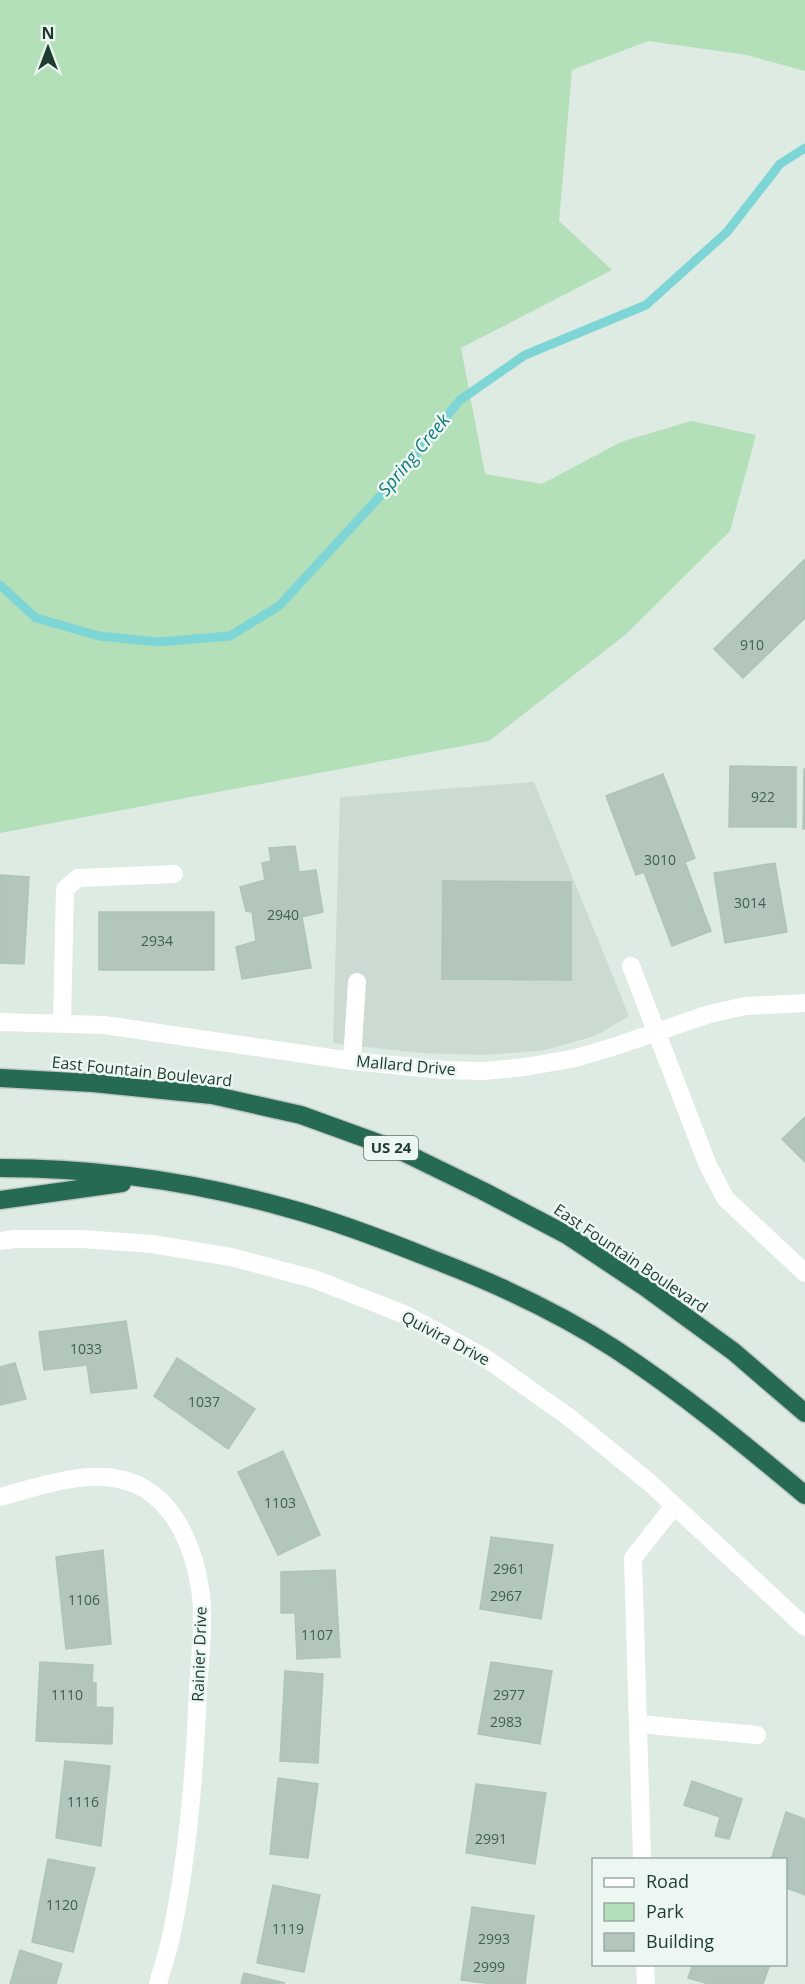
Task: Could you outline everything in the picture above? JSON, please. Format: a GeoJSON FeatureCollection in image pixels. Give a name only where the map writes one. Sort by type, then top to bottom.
{"type":"FeatureCollection","features":[{"type":"Feature","properties":{"kind":"highway","name":"East Fountain Boulevard"},"geometry":{"type":"LineString","coordinates":[[0,1078],[93,1083],[212,1095],[301,1115],[403,1152],[567,1235],[645,1287],[734,1352],[805,1413]]}},
{"type":"Feature","properties":{"kind":"highway"},"geometry":{"type":"LineString","coordinates":[[0,1168],[50,1168],[148,1179],[218,1192],[287,1208],[381,1238],[455,1268],[527,1299],[613,1348],[693,1404],[805,1496]]}},
{"type":"Feature","properties":{"kind":"highway"},"geometry":{"type":"LineString","coordinates":[[0,1200],[148,1179]]}},
{"type":"Feature","properties":{"kind":"street"},"geometry":{"type":"LineString","coordinates":[[62,1023],[65,889],[78,878],[174,874]]}},
{"type":"Feature","properties":{"kind":"street"},"geometry":{"type":"LineString","coordinates":[[631,966],[707,1163],[725,1198],[805,1273]]}},
{"type":"Feature","properties":{"kind":"street"},"geometry":{"type":"LineString","coordinates":[[352,1061],[357,982]]}},
{"type":"Feature","properties":{"kind":"street","name":"Mallard Drive"},"geometry":{"type":"LineString","coordinates":[[0,1022],[104,1025],[352,1061],[444,1070],[485,1071],[576,1058],[709,1014],[746,1006],[805,1003]]}},
{"type":"Feature","properties":{"kind":"street","name":"Quivira Drive"},"geometry":{"type":"LineString","coordinates":[[0,1241],[82,1239],[152,1244],[231,1257],[314,1279],[406,1315],[487,1359],[570,1418],[650,1483],[805,1627]]}},
{"type":"Feature","properties":{"kind":"street","name":"Rainier Drive"},"geometry":{"type":"LineString","coordinates":[[0,1497],[70,1478],[112,1477],[145,1488],[172,1512],[190,1547],[201,1589],[196,1743],[175,1918],[158,1984]]}},
{"type":"Feature","properties":{"kind":"street"},"geometry":{"type":"LineString","coordinates":[[642,1858],[633,1558],[674,1506]]}},
{"type":"Feature","properties":{"kind":"street"},"geometry":{"type":"LineString","coordinates":[[639,1724],[757,1735]]}},
{"type":"Feature","properties":{"kind":"street"},"geometry":{"type":"LineString","coordinates":[[645,1966],[646,1984]]}},
{"type":"Feature","properties":{"kind":"shaded area"},"geometry":{"type":"Polygon","coordinates":[[[534,782],[629,1016],[595,1036],[545,1050],[486,1055],[420,1053],[333,1043],[340,797],[534,782]]]}},
{"type":"Feature","properties":{"kind":"green space"},"geometry":{"type":"Polygon","coordinates":[[[0,0],[805,0],[805,71],[747,55],[648,41],[572,70],[559,221],[612,270],[461,348],[485,474],[542,484],[621,442],[691,421],[756,435],[730,531],[625,635],[489,741],[0,833],[0,0]]]}},
{"type":"Feature","properties":{"kind":"building"},"geometry":{"type":"Polygon","coordinates":[[[805,559],[805,618],[743,678],[714,649],[805,559]]]}},
{"type":"Feature","properties":{"kind":"building"},"geometry":{"type":"Polygon","coordinates":[[[730,766],[796,767],[796,827],[729,827],[730,766]]]}},
{"type":"Feature","properties":{"kind":"building"},"geometry":{"type":"Polygon","coordinates":[[[804,769],[805,829],[803,829],[804,769]]]}},
{"type":"Feature","properties":{"kind":"building"},"geometry":{"type":"Polygon","coordinates":[[[663,774],[695,858],[685,862],[711,931],[672,946],[644,872],[636,875],[606,796],[663,774]]]}},
{"type":"Feature","properties":{"kind":"building"},"geometry":{"type":"Polygon","coordinates":[[[295,846],[299,872],[316,870],[323,912],[302,917],[311,968],[242,979],[236,947],[256,941],[252,912],[246,911],[240,887],[265,880],[262,863],[271,861],[269,848],[295,846]]]}},
{"type":"Feature","properties":{"kind":"building"},"geometry":{"type":"Polygon","coordinates":[[[775,863],[787,932],[725,943],[714,873],[775,863]]]}},
{"type":"Feature","properties":{"kind":"building"},"geometry":{"type":"Polygon","coordinates":[[[0,875],[29,877],[24,964],[0,963],[0,875]]]}},
{"type":"Feature","properties":{"kind":"building"},"geometry":{"type":"Polygon","coordinates":[[[443,881],[571,882],[571,980],[442,979],[443,881]]]}},
{"type":"Feature","properties":{"kind":"building"},"geometry":{"type":"Polygon","coordinates":[[[99,912],[214,912],[214,970],[99,970],[99,912]]]}},
{"type":"Feature","properties":{"kind":"building"},"geometry":{"type":"Polygon","coordinates":[[[805,1117],[805,1162],[782,1139],[805,1117]]]}},
{"type":"Feature","properties":{"kind":"building"},"geometry":{"type":"Polygon","coordinates":[[[126,1321],[137,1388],[91,1393],[87,1365],[44,1370],[39,1332],[126,1321]]]}},
{"type":"Feature","properties":{"kind":"building"},"geometry":{"type":"Polygon","coordinates":[[[177,1358],[255,1409],[228,1449],[154,1396],[177,1358]]]}},
{"type":"Feature","properties":{"kind":"building"},"geometry":{"type":"Polygon","coordinates":[[[15,1363],[26,1399],[0,1405],[0,1367],[15,1363]]]}},
{"type":"Feature","properties":{"kind":"building"},"geometry":{"type":"Polygon","coordinates":[[[283,1451],[320,1535],[278,1555],[238,1472],[283,1451]]]}},
{"type":"Feature","properties":{"kind":"building"},"geometry":{"type":"Polygon","coordinates":[[[491,1537],[553,1545],[541,1619],[480,1609],[491,1537]]]}},
{"type":"Feature","properties":{"kind":"building"},"geometry":{"type":"Polygon","coordinates":[[[103,1550],[111,1644],[66,1649],[56,1557],[103,1550]]]}},
{"type":"Feature","properties":{"kind":"building"},"geometry":{"type":"Polygon","coordinates":[[[335,1570],[340,1657],[297,1659],[295,1613],[281,1613],[281,1572],[335,1570]]]}},
{"type":"Feature","properties":{"kind":"building"},"geometry":{"type":"Polygon","coordinates":[[[40,1662],[93,1665],[92,1683],[96,1683],[96,1707],[113,1708],[112,1744],[36,1741],[40,1662]]]}},
{"type":"Feature","properties":{"kind":"building"},"geometry":{"type":"Polygon","coordinates":[[[491,1662],[552,1671],[540,1744],[478,1734],[491,1662]]]}},
{"type":"Feature","properties":{"kind":"building"},"geometry":{"type":"Polygon","coordinates":[[[285,1671],[323,1674],[318,1763],[280,1761],[285,1671]]]}},
{"type":"Feature","properties":{"kind":"building"},"geometry":{"type":"Polygon","coordinates":[[[65,1761],[110,1766],[101,1846],[56,1838],[65,1761]]]}},
{"type":"Feature","properties":{"kind":"building"},"geometry":{"type":"Polygon","coordinates":[[[278,1778],[318,1784],[308,1858],[270,1854],[278,1778]]]}},
{"type":"Feature","properties":{"kind":"building"},"geometry":{"type":"Polygon","coordinates":[[[692,1781],[742,1799],[729,1839],[715,1836],[720,1817],[684,1805],[692,1781]]]}},
{"type":"Feature","properties":{"kind":"building"},"geometry":{"type":"Polygon","coordinates":[[[476,1784],[546,1793],[535,1864],[466,1853],[476,1784]]]}},
{"type":"Feature","properties":{"kind":"building"},"geometry":{"type":"Polygon","coordinates":[[[786,1812],[805,1819],[805,1895],[787,1888],[787,1858],[772,1858],[786,1812]]]}},
{"type":"Feature","properties":{"kind":"building"},"geometry":{"type":"Polygon","coordinates":[[[48,1859],[95,1868],[73,1952],[32,1942],[48,1859]]]}},
{"type":"Feature","properties":{"kind":"building"},"geometry":{"type":"Polygon","coordinates":[[[273,1885],[320,1895],[304,1972],[257,1963],[273,1885]]]}},
{"type":"Feature","properties":{"kind":"building"},"geometry":{"type":"Polygon","coordinates":[[[472,1907],[534,1916],[525,1984],[493,1984],[461,1980],[472,1907]]]}},
{"type":"Feature","properties":{"kind":"building"},"geometry":{"type":"Polygon","coordinates":[[[20,1950],[62,1964],[56,1984],[10,1984],[20,1950]]]}},
{"type":"Feature","properties":{"kind":"building"},"geometry":{"type":"Polygon","coordinates":[[[692,1966],[769,1966],[763,1984],[709,1984],[688,1978],[692,1966]]]}},
{"type":"Feature","properties":{"kind":"building"},"geometry":{"type":"Polygon","coordinates":[[[244,1973],[285,1983],[241,1984],[244,1973]]]}},
{"type":"Feature","properties":{"kind":"waterway","name":"Spring Creek"},"geometry":{"type":"LineString","coordinates":[[0,585],[36,618],[99,636],[159,642],[230,636],[279,606],[394,481],[460,400],[525,355],[646,305],[727,232],[780,164],[805,148]]}}]}
